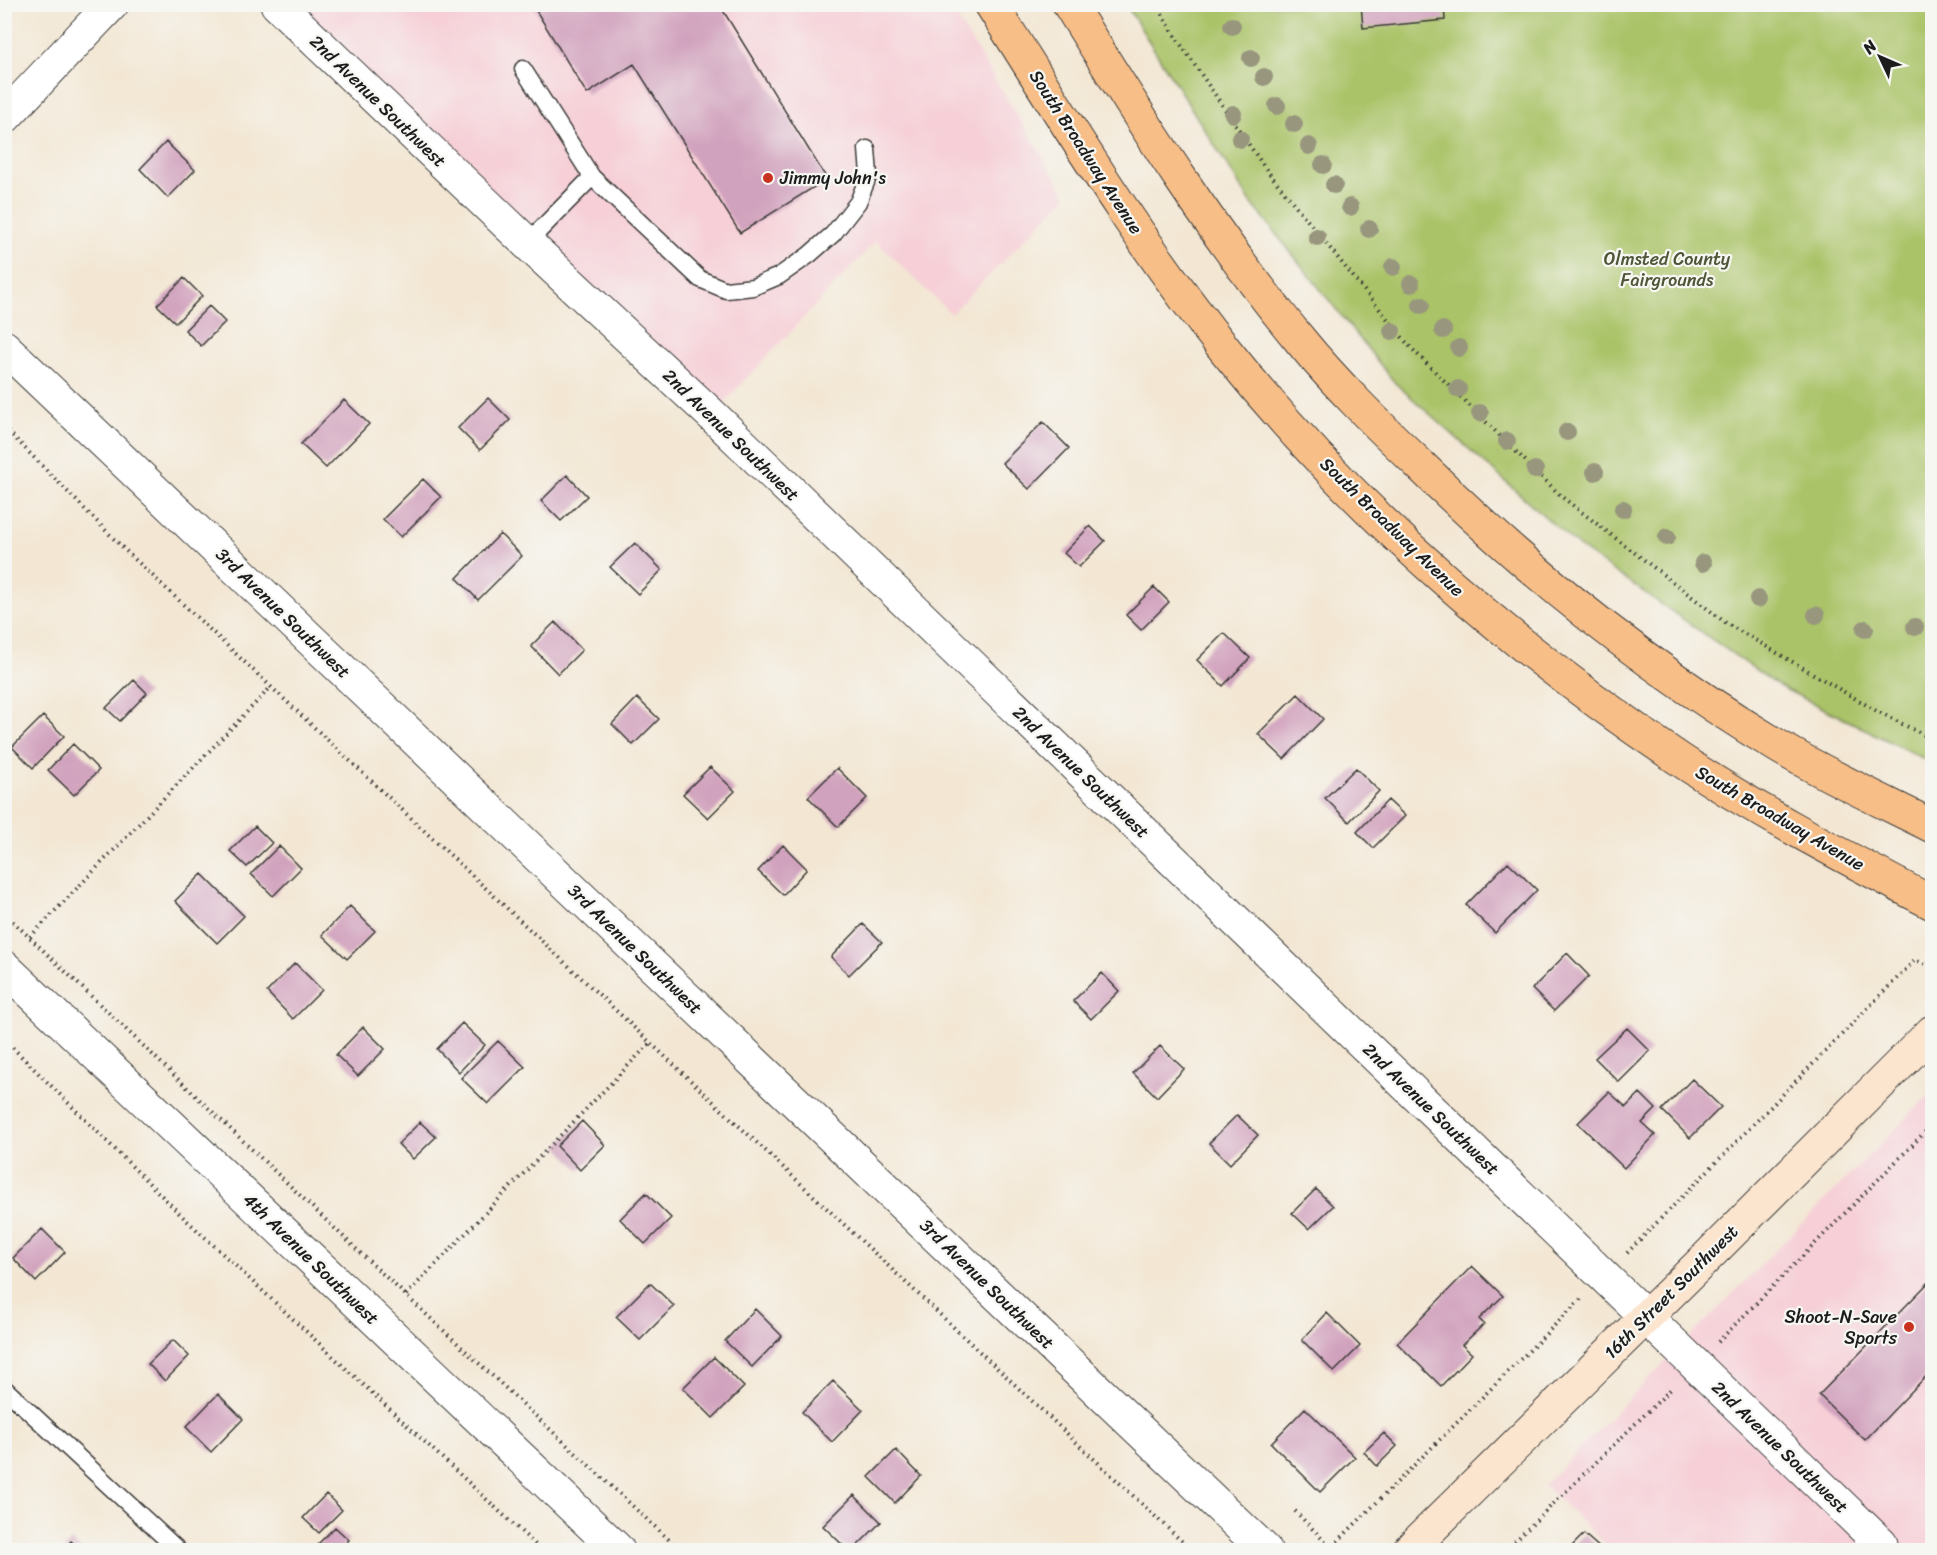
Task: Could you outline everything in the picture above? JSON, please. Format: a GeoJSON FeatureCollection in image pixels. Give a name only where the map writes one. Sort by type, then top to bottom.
{"type":"FeatureCollection","features":[{"type":"Feature","properties":{"kind":"main road","name":"South Broadway Avenue"},"geometry":{"type":"LineString","coordinates":[[991,4],[1087,156],[1183,296],[1227,353],[1338,478],[1419,556],[1496,624],[1569,681],[1679,759],[1776,819],[1932,903]]}},
{"type":"Feature","properties":{"kind":"main road"},"geometry":{"type":"LineString","coordinates":[[1069,4],[1186,189],[1300,341],[1356,403],[1465,509],[1539,575],[1624,642],[1718,708],[1781,748],[1932,826]]}},
{"type":"Feature","properties":{"kind":"main road","name":"16th Street Southwest"},"geometry":{"type":"LineString","coordinates":[[1409,1551],[1932,1032]]}},
{"type":"Feature","properties":{"kind":"street"},"geometry":{"type":"LineString","coordinates":[[4,118],[112,4]]}},
{"type":"Feature","properties":{"kind":"street","name":"2nd Avenue Southwest"},"geometry":{"type":"LineString","coordinates":[[277,4],[527,243],[712,415],[1881,1544]]}},
{"type":"Feature","properties":{"kind":"street","name":"3rd Avenue Southwest"},"geometry":{"type":"LineString","coordinates":[[4,347],[1266,1551]]}},
{"type":"Feature","properties":{"kind":"street","name":"4th Avenue Southwest"},"geometry":{"type":"LineString","coordinates":[[4,967],[618,1551]]}},
{"type":"Feature","properties":{"kind":"lane"},"geometry":{"type":"LineString","coordinates":[[523,69],[592,177],[700,279],[726,290],[753,287],[779,276],[809,255],[833,234],[858,202],[869,175],[867,149]]}},
{"type":"Feature","properties":{"kind":"lane"},"geometry":{"type":"LineString","coordinates":[[527,243],[592,177]]}},
{"type":"Feature","properties":{"kind":"lane"},"geometry":{"type":"LineString","coordinates":[[4,1388],[178,1551]]}},
{"type":"Feature","properties":{"kind":"path"},"geometry":{"type":"LineString","coordinates":[[1156,4],[1177,39],[1265,168],[1411,348],[1562,497],[1726,623],[1875,710],[1932,739]]}},
{"type":"Feature","properties":{"kind":"path"},"geometry":{"type":"LineString","coordinates":[[4,427],[123,548],[1191,1551]]}},
{"type":"Feature","properties":{"kind":"path"},"geometry":{"type":"LineString","coordinates":[[29,937],[271,687]]}},
{"type":"Feature","properties":{"kind":"path"},"geometry":{"type":"LineString","coordinates":[[4,914],[680,1551]]}},
{"type":"Feature","properties":{"kind":"path"},"geometry":{"type":"LineString","coordinates":[[1294,1511],[1330,1549],[1915,960],[1932,967]]}},
{"type":"Feature","properties":{"kind":"path"},"geometry":{"type":"LineString","coordinates":[[4,1039],[181,1215],[541,1551]]}},
{"type":"Feature","properties":{"kind":"path"},"geometry":{"type":"LineString","coordinates":[[406,1295],[650,1043]]}},
{"type":"Feature","properties":{"kind":"path"},"geometry":{"type":"LineString","coordinates":[[1506,1551],[1695,1365],[1932,1125]]}},
{"type":"Feature","properties":{"kind":"shaded area"},"geometry":{"type":"Polygon","coordinates":[[[277,5],[949,5],[1067,196],[951,314],[876,241],[712,415],[277,5]]]}},
{"type":"Feature","properties":{"kind":"shaded area"},"geometry":{"type":"Polygon","coordinates":[[[1932,1092],[1932,1550],[1611,1550],[1544,1485],[1932,1092]]]}},
{"type":"Feature","properties":{"kind":"green space","name":"Olmsted County Fairgrounds"},"geometry":{"type":"Polygon","coordinates":[[[1126,5],[1932,5],[1932,763],[1779,686],[1579,547],[1395,383],[1249,200],[1126,5]]]}},
{"type":"Feature","properties":{"kind":"building"},"geometry":{"type":"Polygon","coordinates":[[[5,4],[17,4],[5,17],[5,4]]]}},
{"type":"Feature","properties":{"kind":"building"},"geometry":{"type":"Polygon","coordinates":[[[532,4],[719,4],[827,179],[740,233],[634,64],[587,94],[532,4]]]}},
{"type":"Feature","properties":{"kind":"building"},"geometry":{"type":"Polygon","coordinates":[[[1361,4],[1444,4],[1445,20],[1363,28],[1361,4]]]}},
{"type":"Feature","properties":{"kind":"building"},"geometry":{"type":"Polygon","coordinates":[[[166,142],[195,170],[168,198],[140,169],[166,142]]]}},
{"type":"Feature","properties":{"kind":"building"},"geometry":{"type":"Polygon","coordinates":[[[184,278],[202,296],[176,323],[157,305],[184,278]]]}},
{"type":"Feature","properties":{"kind":"building"},"geometry":{"type":"Polygon","coordinates":[[[209,306],[225,322],[201,346],[185,330],[209,306]]]}},
{"type":"Feature","properties":{"kind":"building"},"geometry":{"type":"Polygon","coordinates":[[[488,398],[510,420],[480,450],[458,428],[488,398]]]}},
{"type":"Feature","properties":{"kind":"building"},"geometry":{"type":"Polygon","coordinates":[[[344,400],[369,424],[326,468],[301,444],[344,400]]]}},
{"type":"Feature","properties":{"kind":"building"},"geometry":{"type":"Polygon","coordinates":[[[1043,422],[1069,448],[1029,489],[1002,463],[1043,422]]]}},
{"type":"Feature","properties":{"kind":"building"},"geometry":{"type":"Polygon","coordinates":[[[567,475],[587,496],[561,521],[541,501],[567,475]]]}},
{"type":"Feature","properties":{"kind":"building"},"geometry":{"type":"Polygon","coordinates":[[[423,479],[441,497],[401,537],[383,519],[423,479]]]}},
{"type":"Feature","properties":{"kind":"building"},"geometry":{"type":"Polygon","coordinates":[[[1090,526],[1105,541],[1079,567],[1064,553],[1090,526]]]}},
{"type":"Feature","properties":{"kind":"building"},"geometry":{"type":"Polygon","coordinates":[[[500,534],[522,556],[478,600],[457,578],[500,534]]]}},
{"type":"Feature","properties":{"kind":"building"},"geometry":{"type":"Polygon","coordinates":[[[635,543],[662,570],[638,594],[610,567],[635,543]]]}},
{"type":"Feature","properties":{"kind":"building"},"geometry":{"type":"Polygon","coordinates":[[[1154,587],[1169,602],[1141,630],[1126,615],[1154,587]]]}},
{"type":"Feature","properties":{"kind":"building"},"geometry":{"type":"Polygon","coordinates":[[[555,622],[582,650],[558,674],[531,646],[555,622]]]}},
{"type":"Feature","properties":{"kind":"building"},"geometry":{"type":"Polygon","coordinates":[[[1224,633],[1250,658],[1223,686],[1197,660],[1224,633]]]}},
{"type":"Feature","properties":{"kind":"building"},"geometry":{"type":"Polygon","coordinates":[[[134,680],[147,693],[120,721],[106,708],[134,680]]]}},
{"type":"Feature","properties":{"kind":"building"},"geometry":{"type":"Polygon","coordinates":[[[1298,694],[1323,719],[1284,759],[1258,734],[1298,694]]]}},
{"type":"Feature","properties":{"kind":"building"},"geometry":{"type":"Polygon","coordinates":[[[637,698],[659,719],[633,745],[612,724],[637,698]]]}},
{"type":"Feature","properties":{"kind":"building"},"geometry":{"type":"Polygon","coordinates":[[[43,716],[64,736],[33,768],[12,747],[43,716]]]}},
{"type":"Feature","properties":{"kind":"building"},"geometry":{"type":"Polygon","coordinates":[[[73,744],[99,770],[74,795],[48,770],[73,744]]]}},
{"type":"Feature","properties":{"kind":"building"},"geometry":{"type":"Polygon","coordinates":[[[710,767],[735,791],[708,818],[683,794],[710,767]]]}},
{"type":"Feature","properties":{"kind":"building"},"geometry":{"type":"Polygon","coordinates":[[[837,768],[867,798],[838,827],[808,797],[837,768]]]}},
{"type":"Feature","properties":{"kind":"building"},"geometry":{"type":"Polygon","coordinates":[[[1356,768],[1379,791],[1349,822],[1325,798],[1356,768]]]}},
{"type":"Feature","properties":{"kind":"building"},"geometry":{"type":"Polygon","coordinates":[[[1388,800],[1405,816],[1373,848],[1357,832],[1388,800]]]}},
{"type":"Feature","properties":{"kind":"building"},"geometry":{"type":"Polygon","coordinates":[[[255,826],[272,843],[247,867],[230,851],[255,826]]]}},
{"type":"Feature","properties":{"kind":"building"},"geometry":{"type":"Polygon","coordinates":[[[783,845],[807,869],[783,895],[758,871],[783,845]]]}},
{"type":"Feature","properties":{"kind":"building"},"geometry":{"type":"Polygon","coordinates":[[[279,846],[301,868],[273,896],[251,874],[279,846]]]}},
{"type":"Feature","properties":{"kind":"building"},"geometry":{"type":"Polygon","coordinates":[[[1508,862],[1537,890],[1495,933],[1466,905],[1508,862]]]}},
{"type":"Feature","properties":{"kind":"building"},"geometry":{"type":"Polygon","coordinates":[[[202,874],[244,916],[217,943],[175,901],[202,874]]]}},
{"type":"Feature","properties":{"kind":"building"},"geometry":{"type":"Polygon","coordinates":[[[350,906],[375,931],[347,959],[322,935],[350,906]]]}},
{"type":"Feature","properties":{"kind":"building"},"geometry":{"type":"Polygon","coordinates":[[[863,924],[882,942],[849,975],[831,957],[863,924]]]}},
{"type":"Feature","properties":{"kind":"building"},"geometry":{"type":"Polygon","coordinates":[[[1567,953],[1589,976],[1554,1011],[1532,989],[1567,953]]]}},
{"type":"Feature","properties":{"kind":"building"},"geometry":{"type":"Polygon","coordinates":[[[295,963],[322,990],[293,1019],[267,992],[295,963]]]}},
{"type":"Feature","properties":{"kind":"building"},"geometry":{"type":"Polygon","coordinates":[[[1102,973],[1119,991],[1091,1019],[1073,1001],[1102,973]]]}},
{"type":"Feature","properties":{"kind":"building"},"geometry":{"type":"Polygon","coordinates":[[[462,1023],[485,1045],[459,1072],[437,1049],[462,1023]]]}},
{"type":"Feature","properties":{"kind":"building"},"geometry":{"type":"Polygon","coordinates":[[[363,1027],[385,1049],[358,1076],[336,1055],[363,1027]]]}},
{"type":"Feature","properties":{"kind":"building"},"geometry":{"type":"Polygon","coordinates":[[[1627,1028],[1650,1051],[1619,1082],[1595,1058],[1627,1028]]]}},
{"type":"Feature","properties":{"kind":"building"},"geometry":{"type":"Polygon","coordinates":[[[498,1041],[525,1067],[488,1104],[461,1078],[498,1041]]]}},
{"type":"Feature","properties":{"kind":"building"},"geometry":{"type":"Polygon","coordinates":[[[1160,1046],[1184,1069],[1157,1097],[1133,1073],[1160,1046]]]}},
{"type":"Feature","properties":{"kind":"building"},"geometry":{"type":"Polygon","coordinates":[[[1692,1079],[1721,1107],[1690,1138],[1662,1110],[1692,1079]]]}},
{"type":"Feature","properties":{"kind":"building"},"geometry":{"type":"Polygon","coordinates":[[[1609,1092],[1626,1107],[1640,1093],[1656,1109],[1642,1123],[1655,1135],[1624,1168],[1578,1123],[1609,1092]]]}},
{"type":"Feature","properties":{"kind":"building"},"geometry":{"type":"Polygon","coordinates":[[[1237,1115],[1258,1135],[1230,1164],[1209,1143],[1237,1115]]]}},
{"type":"Feature","properties":{"kind":"building"},"geometry":{"type":"Polygon","coordinates":[[[582,1121],[605,1145],[580,1170],[557,1146],[582,1121]]]}},
{"type":"Feature","properties":{"kind":"building"},"geometry":{"type":"Polygon","coordinates":[[[420,1122],[436,1137],[413,1159],[398,1144],[420,1122]]]}},
{"type":"Feature","properties":{"kind":"building"},"geometry":{"type":"Polygon","coordinates":[[[1316,1189],[1333,1206],[1309,1229],[1292,1213],[1316,1189]]]}},
{"type":"Feature","properties":{"kind":"building"},"geometry":{"type":"Polygon","coordinates":[[[646,1193],[671,1218],[645,1244],[620,1219],[646,1193]]]}},
{"type":"Feature","properties":{"kind":"building"},"geometry":{"type":"Polygon","coordinates":[[[42,1229],[65,1252],[36,1282],[13,1258],[42,1229]]]}},
{"type":"Feature","properties":{"kind":"building"},"geometry":{"type":"Polygon","coordinates":[[[1472,1266],[1503,1296],[1479,1319],[1484,1324],[1462,1345],[1472,1354],[1441,1386],[1397,1343],[1472,1266]]]}},
{"type":"Feature","properties":{"kind":"building","name":"Shoot-N-Save Sports"},"geometry":{"type":"Polygon","coordinates":[[[1930,1281],[1932,1283],[1932,1370],[1865,1440],[1819,1395],[1930,1281]]]}},
{"type":"Feature","properties":{"kind":"building"},"geometry":{"type":"Polygon","coordinates":[[[650,1283],[674,1306],[640,1340],[616,1317],[650,1283]]]}},
{"type":"Feature","properties":{"kind":"building"},"geometry":{"type":"Polygon","coordinates":[[[755,1309],[782,1336],[752,1367],[725,1341],[755,1309]]]}},
{"type":"Feature","properties":{"kind":"building"},"geometry":{"type":"Polygon","coordinates":[[[1327,1313],[1360,1346],[1334,1372],[1302,1340],[1327,1313]]]}},
{"type":"Feature","properties":{"kind":"building"},"geometry":{"type":"Polygon","coordinates":[[[173,1340],[189,1356],[165,1381],[148,1364],[173,1340]]]}},
{"type":"Feature","properties":{"kind":"building"},"geometry":{"type":"Polygon","coordinates":[[[714,1357],[744,1387],[713,1418],[683,1388],[714,1357]]]}},
{"type":"Feature","properties":{"kind":"building"},"geometry":{"type":"Polygon","coordinates":[[[833,1381],[863,1410],[832,1442],[802,1412],[833,1381]]]}},
{"type":"Feature","properties":{"kind":"building"},"geometry":{"type":"Polygon","coordinates":[[[218,1394],[243,1419],[211,1452],[186,1427],[218,1394]]]}},
{"type":"Feature","properties":{"kind":"building"},"geometry":{"type":"Polygon","coordinates":[[[1305,1408],[1355,1457],[1320,1492],[1271,1443],[1305,1408]]]}},
{"type":"Feature","properties":{"kind":"building"},"geometry":{"type":"Polygon","coordinates":[[[1384,1433],[1397,1446],[1377,1466],[1364,1452],[1384,1433]]]}},
{"type":"Feature","properties":{"kind":"building"},"geometry":{"type":"Polygon","coordinates":[[[896,1450],[921,1476],[895,1503],[869,1477],[896,1450]]]}},
{"type":"Feature","properties":{"kind":"building"},"geometry":{"type":"Polygon","coordinates":[[[326,1494],[342,1510],[319,1533],[303,1518],[326,1494]]]}},
{"type":"Feature","properties":{"kind":"building"},"geometry":{"type":"Polygon","coordinates":[[[854,1495],[881,1522],[853,1550],[848,1550],[823,1526],[854,1495]]]}},
{"type":"Feature","properties":{"kind":"building"},"geometry":{"type":"Polygon","coordinates":[[[335,1527],[349,1540],[339,1550],[312,1550],[335,1527]]]}},
{"type":"Feature","properties":{"kind":"building"},"geometry":{"type":"Polygon","coordinates":[[[1584,1534],[1602,1550],[1568,1550],[1584,1534]]]}},
{"type":"Feature","properties":{"kind":"building"},"geometry":{"type":"Polygon","coordinates":[[[71,1541],[81,1550],[63,1550],[71,1541]]]}},
{"type":"Feature","properties":{"kind":"place","name":"Jimmy John's"},"geometry":{"type":"Point","coordinates":[768,178]}},
{"type":"Feature","properties":{"kind":"place","name":"Shoot-N-Save Sports"},"geometry":{"type":"Point","coordinates":[1909,1327]}}]}
